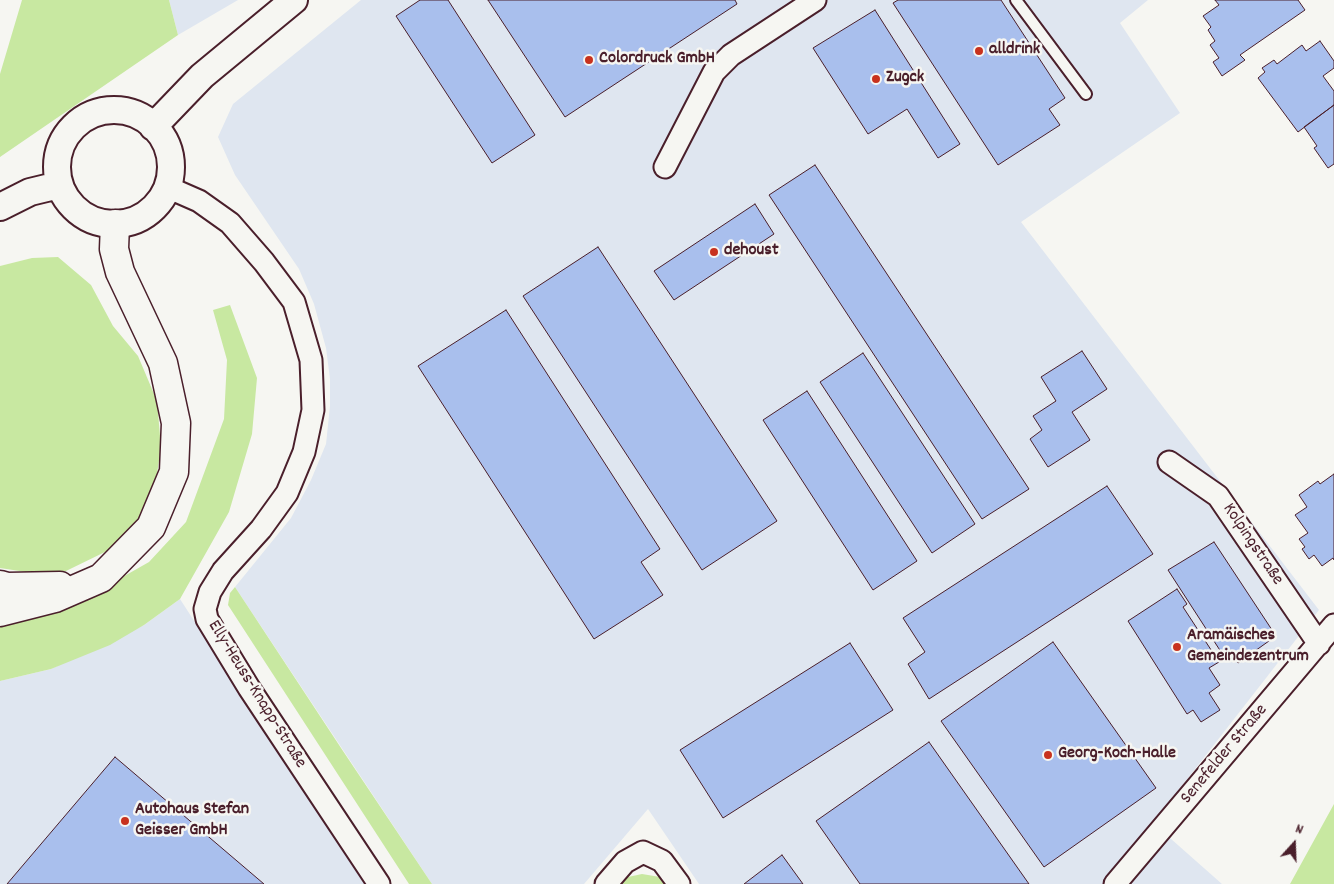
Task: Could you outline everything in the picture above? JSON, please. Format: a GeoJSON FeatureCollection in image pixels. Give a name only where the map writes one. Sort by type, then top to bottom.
{"type":"FeatureCollection","features":[{"type":"Feature","properties":{"kind":"main road"},"geometry":{"type":"LineString","coordinates":[[0,612],[55,598],[101,578],[151,526],[174,472],[176,423],[163,364],[133,302],[118,263],[114,248],[115,224]]}},
{"type":"Feature","properties":{"kind":"main road"},"geometry":{"type":"LineString","coordinates":[[0,585],[7,587],[52,587],[101,578]]}},
{"type":"Feature","properties":{"kind":"street"},"geometry":{"type":"LineString","coordinates":[[154,127],[202,76],[294,0]]}},
{"type":"Feature","properties":{"kind":"street"},"geometry":{"type":"LineString","coordinates":[[665,168],[714,72],[731,55],[815,0]]}},
{"type":"Feature","properties":{"kind":"street"},"geometry":{"type":"LineString","coordinates":[[120,111],[138,116],[154,127],[168,149],[170,162],[167,187],[159,202],[147,214],[131,222],[115,224],[97,222],[81,214],[68,201],[59,185],[56,167],[60,148],[69,132],[84,119],[101,112],[120,111]]}},
{"type":"Feature","properties":{"kind":"street"},"geometry":{"type":"LineString","coordinates":[[0,207],[30,192],[59,185]]}},
{"type":"Feature","properties":{"kind":"street","name":"Elly-Heuss-Knapp-Straße"},"geometry":{"type":"LineString","coordinates":[[167,187],[199,202],[230,223],[264,262],[294,302],[311,360],[313,410],[304,452],[287,493],[261,529],[223,571],[210,592],[205,609],[207,618],[250,688],[379,884]]}},
{"type":"Feature","properties":{"kind":"street","name":"Kolpingstraße"},"geometry":{"type":"LineString","coordinates":[[1169,462],[1218,496],[1318,644]]}},
{"type":"Feature","properties":{"kind":"street","name":"Senefelder Straße"},"geometry":{"type":"LineString","coordinates":[[1115,884],[1334,625]]}},
{"type":"Feature","properties":{"kind":"street"},"geometry":{"type":"LineString","coordinates":[[606,884],[625,862],[643,852],[662,861],[679,884]]}},
{"type":"Feature","properties":{"kind":"lane"},"geometry":{"type":"LineString","coordinates":[[1016,0],[1086,94]]}},
{"type":"Feature","properties":{"kind":"shaded area"},"geometry":{"type":"Polygon","coordinates":[[[169,0],[238,0],[178,35],[169,0]]]}},
{"type":"Feature","properties":{"kind":"shaded area"},"geometry":{"type":"Polygon","coordinates":[[[361,0],[1148,0],[1120,23],[1180,113],[1021,222],[1319,610],[1153,823],[1222,884],[699,884],[648,809],[584,884],[432,884],[235,587],[291,518],[311,480],[326,444],[330,406],[330,379],[326,348],[314,304],[299,269],[235,175],[218,137],[233,104],[361,0]]]}},
{"type":"Feature","properties":{"kind":"shaded area"},"geometry":{"type":"Polygon","coordinates":[[[180,599],[321,818],[366,884],[0,884],[0,681],[51,669],[144,625],[180,599]]]}},
{"type":"Feature","properties":{"kind":"green space"},"geometry":{"type":"Polygon","coordinates":[[[22,0],[169,0],[178,35],[0,157],[0,74],[22,0]]]}},
{"type":"Feature","properties":{"kind":"green space"},"geometry":{"type":"Polygon","coordinates":[[[58,257],[91,285],[113,326],[138,356],[157,401],[161,447],[155,487],[139,524],[107,551],[66,571],[26,572],[0,568],[0,266],[32,258],[58,257]]]}},
{"type":"Feature","properties":{"kind":"green space"},"geometry":{"type":"Polygon","coordinates":[[[230,305],[257,378],[252,434],[229,512],[180,599],[144,625],[110,645],[51,669],[0,681],[0,620],[91,595],[149,562],[186,522],[224,419],[227,360],[213,310],[230,305]]]}},
{"type":"Feature","properties":{"kind":"green space"},"geometry":{"type":"Polygon","coordinates":[[[235,587],[432,884],[409,884],[228,605],[230,593],[235,587]]]}},
{"type":"Feature","properties":{"kind":"green space"},"geometry":{"type":"Polygon","coordinates":[[[1334,804],[1334,884],[1290,884],[1334,804]]]}},
{"type":"Feature","properties":{"kind":"green space"},"geometry":{"type":"Polygon","coordinates":[[[642,874],[660,877],[669,884],[619,884],[628,877],[642,874]]]}},
{"type":"Feature","properties":{"kind":"building"},"geometry":{"type":"Polygon","coordinates":[[[420,0],[448,0],[535,135],[492,163],[396,16],[420,0]]]}},
{"type":"Feature","properties":{"kind":"building","name":"Colordruck GmbH"},"geometry":{"type":"Polygon","coordinates":[[[488,0],[735,0],[737,4],[565,117],[488,0]]]}},
{"type":"Feature","properties":{"kind":"building","name":"alldrink"},"geometry":{"type":"Polygon","coordinates":[[[898,0],[1001,0],[1065,98],[1049,109],[1060,125],[998,165],[893,3],[898,0]]]}},
{"type":"Feature","properties":{"kind":"building"},"geometry":{"type":"Polygon","coordinates":[[[1215,0],[1298,0],[1305,10],[1240,55],[1245,60],[1222,76],[1213,62],[1219,58],[1210,45],[1215,41],[1208,30],[1211,27],[1203,16],[1219,5],[1215,0]]]}},
{"type":"Feature","properties":{"kind":"building","name":"Zugck"},"geometry":{"type":"Polygon","coordinates":[[[875,10],[960,144],[938,158],[907,109],[868,134],[813,48],[875,10]]]}},
{"type":"Feature","properties":{"kind":"building"},"geometry":{"type":"Polygon","coordinates":[[[1320,41],[1334,61],[1334,68],[1323,76],[1334,91],[1334,105],[1298,132],[1258,78],[1265,72],[1262,68],[1274,60],[1277,64],[1302,45],[1306,51],[1320,41]]]}},
{"type":"Feature","properties":{"kind":"building"},"geometry":{"type":"Polygon","coordinates":[[[1334,105],[1334,164],[1328,168],[1314,148],[1317,146],[1304,127],[1334,105]]]}},
{"type":"Feature","properties":{"kind":"building"},"geometry":{"type":"Polygon","coordinates":[[[815,165],[1029,489],[982,519],[769,195],[815,165]]]}},
{"type":"Feature","properties":{"kind":"building","name":"dehoust"},"geometry":{"type":"Polygon","coordinates":[[[755,204],[774,234],[674,300],[654,271],[755,204]]]}},
{"type":"Feature","properties":{"kind":"building"},"geometry":{"type":"Polygon","coordinates":[[[598,247],[777,521],[702,570],[523,296],[598,247]]]}},
{"type":"Feature","properties":{"kind":"building"},"geometry":{"type":"Polygon","coordinates":[[[506,310],[660,549],[641,562],[663,595],[594,639],[418,366],[506,310]]]}},
{"type":"Feature","properties":{"kind":"building"},"geometry":{"type":"Polygon","coordinates":[[[1082,351],[1107,389],[1072,412],[1090,440],[1048,467],[1030,439],[1042,430],[1033,416],[1056,401],[1041,377],[1082,351]]]}},
{"type":"Feature","properties":{"kind":"building"},"geometry":{"type":"Polygon","coordinates":[[[863,353],[975,524],[932,553],[820,382],[863,353]]]}},
{"type":"Feature","properties":{"kind":"building"},"geometry":{"type":"Polygon","coordinates":[[[807,391],[917,561],[873,590],[763,420],[807,391]]]}},
{"type":"Feature","properties":{"kind":"building"},"geometry":{"type":"Polygon","coordinates":[[[1334,474],[1334,560],[1333,558],[1322,566],[1314,555],[1309,559],[1302,549],[1305,547],[1299,539],[1308,533],[1295,515],[1307,507],[1299,495],[1318,481],[1320,484],[1334,474]]]}},
{"type":"Feature","properties":{"kind":"building"},"geometry":{"type":"Polygon","coordinates":[[[1107,486],[1153,554],[929,699],[908,664],[925,652],[903,618],[1107,486]]]}},
{"type":"Feature","properties":{"kind":"building"},"geometry":{"type":"Polygon","coordinates":[[[1214,542],[1276,636],[1238,663],[1231,650],[1223,655],[1168,570],[1214,542]]]}},
{"type":"Feature","properties":{"kind":"building","name":"Aramäisches Gemeindezentrum"},"geometry":{"type":"Polygon","coordinates":[[[1177,589],[1187,604],[1183,607],[1219,662],[1209,668],[1220,685],[1209,693],[1220,710],[1201,722],[1193,710],[1187,714],[1128,621],[1177,589]]]}},
{"type":"Feature","properties":{"kind":"building","name":"Georg-Koch-Halle"},"geometry":{"type":"Polygon","coordinates":[[[1053,642],[1156,788],[1044,867],[941,721],[1053,642]]]}},
{"type":"Feature","properties":{"kind":"building"},"geometry":{"type":"Polygon","coordinates":[[[850,643],[893,710],[723,818],[680,750],[850,643]]]}},
{"type":"Feature","properties":{"kind":"building"},"geometry":{"type":"Polygon","coordinates":[[[929,742],[1029,884],[860,884],[816,821],[929,742]]]}},
{"type":"Feature","properties":{"kind":"building","name":"Autohaus Stefan Geisser GmbH"},"geometry":{"type":"Polygon","coordinates":[[[115,757],[264,884],[7,884],[115,757]]]}},
{"type":"Feature","properties":{"kind":"building"},"geometry":{"type":"Polygon","coordinates":[[[782,855],[803,884],[744,884],[782,855]]]}},
{"type":"Feature","properties":{"kind":"place","name":"alldrink"},"geometry":{"type":"Point","coordinates":[979,51]}},
{"type":"Feature","properties":{"kind":"place","name":"Colordruck GmbH"},"geometry":{"type":"Point","coordinates":[589,60]}},
{"type":"Feature","properties":{"kind":"place","name":"Zugck"},"geometry":{"type":"Point","coordinates":[876,79]}},
{"type":"Feature","properties":{"kind":"place","name":"dehoust"},"geometry":{"type":"Point","coordinates":[714,252]}},
{"type":"Feature","properties":{"kind":"place","name":"Aramäisches Gemeindezentrum"},"geometry":{"type":"Point","coordinates":[1177,647]}},
{"type":"Feature","properties":{"kind":"place","name":"Georg-Koch-Halle"},"geometry":{"type":"Point","coordinates":[1048,755]}},
{"type":"Feature","properties":{"kind":"place","name":"Autohaus Stefan Geisser GmbH"},"geometry":{"type":"Point","coordinates":[125,821]}}]}
